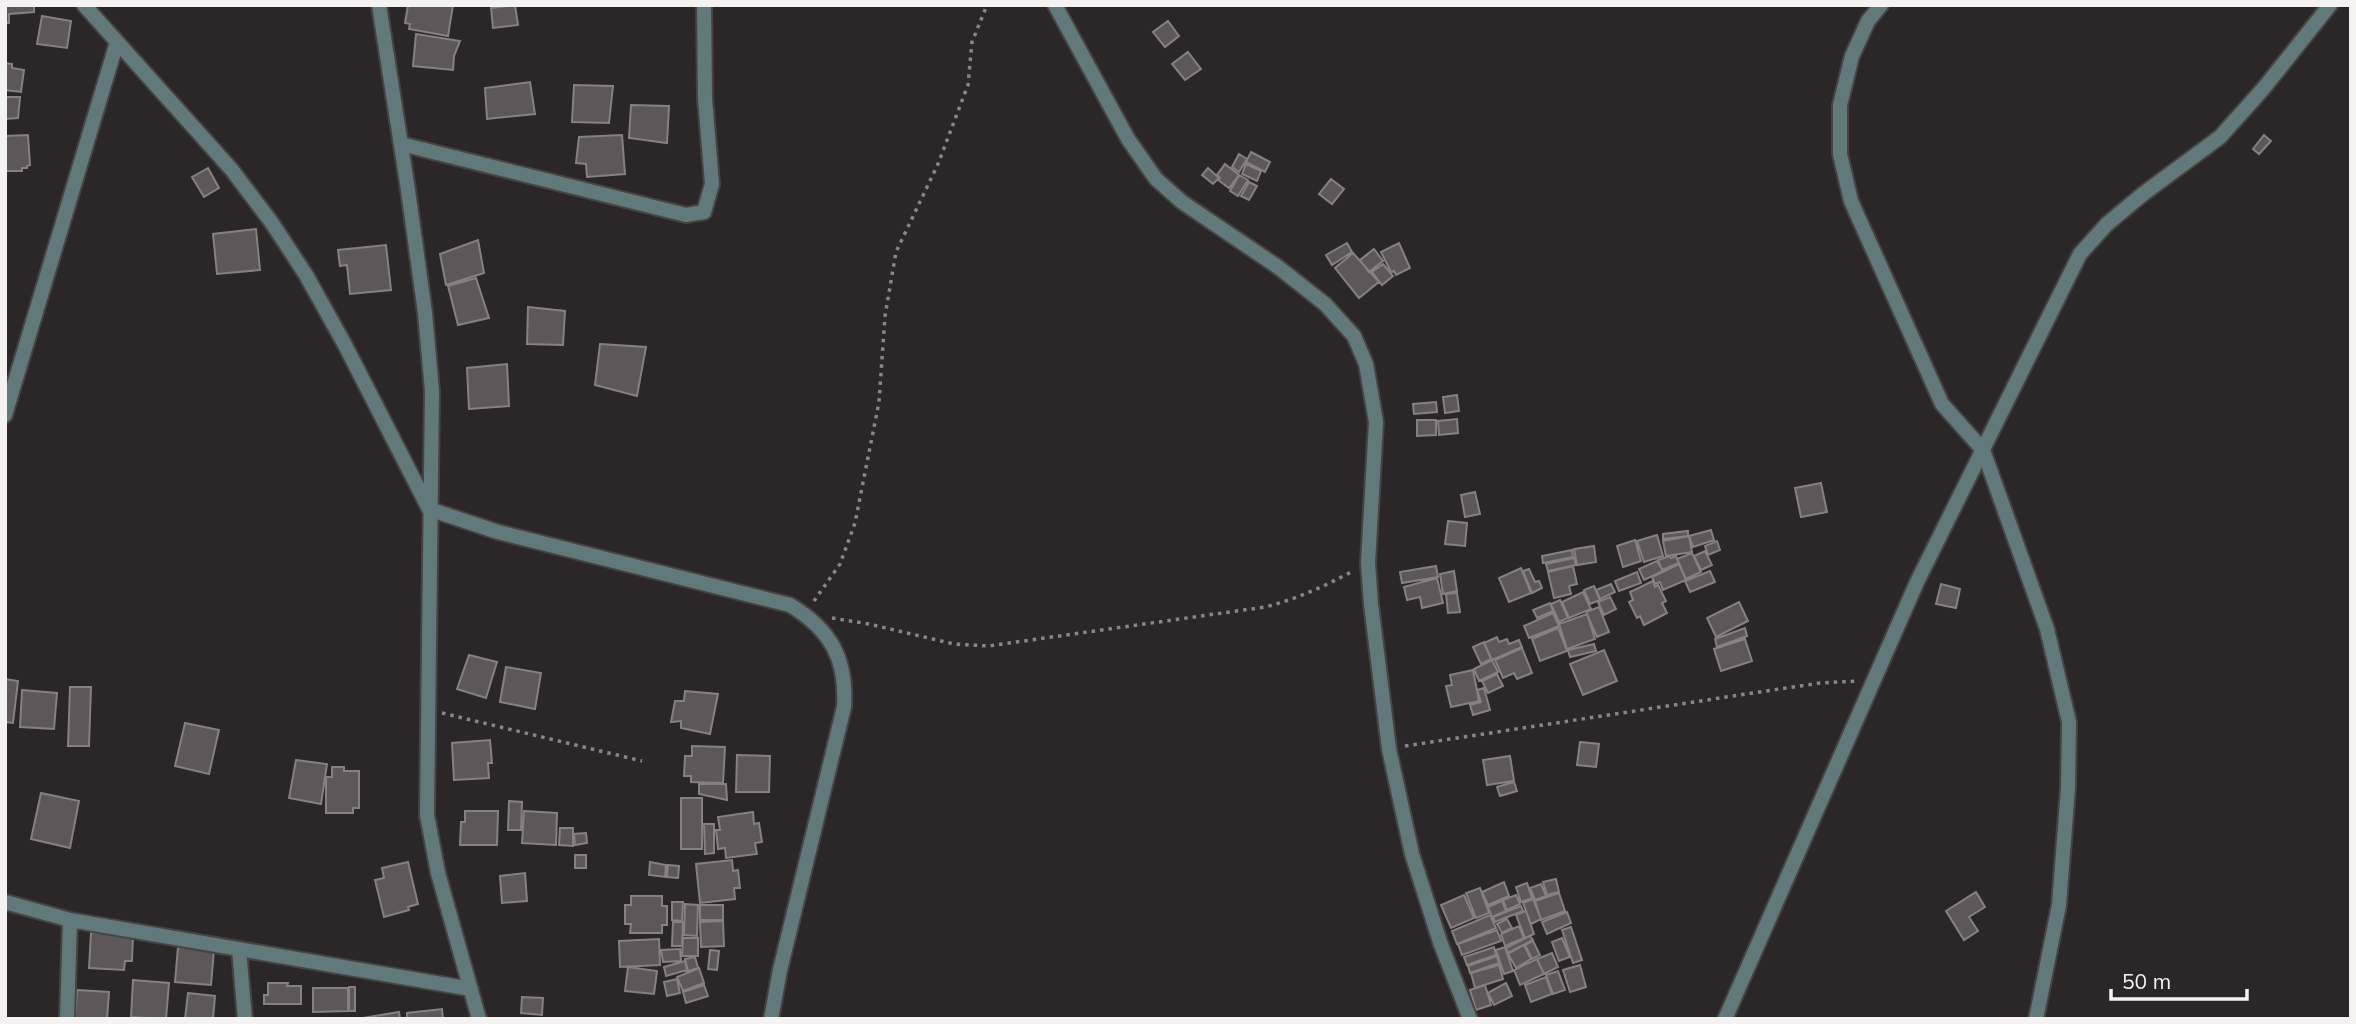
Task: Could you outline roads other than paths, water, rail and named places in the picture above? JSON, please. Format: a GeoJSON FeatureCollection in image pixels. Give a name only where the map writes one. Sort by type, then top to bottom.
{"type":"FeatureCollection","features":[{"type":"Feature","properties":{"kind":"street"},"geometry":{"type":"LineString","coordinates":[[83,5],[232,170],[272,223],[306,275],[345,345],[429,509],[498,532],[790,605],[805,614],[829,641],[841,663],[845,682],[844,707],[780,970],[771,1019]]}},
{"type":"Feature","properties":{"kind":"street"},"geometry":{"type":"LineString","coordinates":[[379,5],[425,313],[432,391],[427,815],[438,873],[479,1019]]}},
{"type":"Feature","properties":{"kind":"street"},"geometry":{"type":"LineString","coordinates":[[401,144],[687,215],[704,212],[712,184],[705,99],[704,5]]}},
{"type":"Feature","properties":{"kind":"street"},"geometry":{"type":"LineString","coordinates":[[1055,5],[1128,139],[1156,179],[1182,202],[1278,267],[1325,304],[1354,336],[1366,364],[1376,422],[1368,564],[1389,749],[1412,853],[1440,942],[1470,1019]]}},
{"type":"Feature","properties":{"kind":"street"},"geometry":{"type":"LineString","coordinates":[[1881,5],[1868,21],[1852,56],[1840,106],[1840,154],[1852,201],[1942,404],[1983,450],[2048,629],[2069,722],[2068,788],[2059,905],[2036,1019]]}},
{"type":"Feature","properties":{"kind":"street"},"geometry":{"type":"LineString","coordinates":[[1725,1019],[1917,582],[2080,254],[2107,224],[2220,137],[2263,89],[2330,5]]}},
{"type":"Feature","properties":{"kind":"street"},"geometry":{"type":"LineString","coordinates":[[5,415],[117,42]]}},
{"type":"Feature","properties":{"kind":"street"},"geometry":{"type":"LineString","coordinates":[[5,902],[70,920],[471,989]]}},
{"type":"Feature","properties":{"kind":"street"},"geometry":{"type":"LineString","coordinates":[[67,1019],[70,920]]}},
{"type":"Feature","properties":{"kind":"street"},"geometry":{"type":"LineString","coordinates":[[239,949],[245,1019]]}}]}
